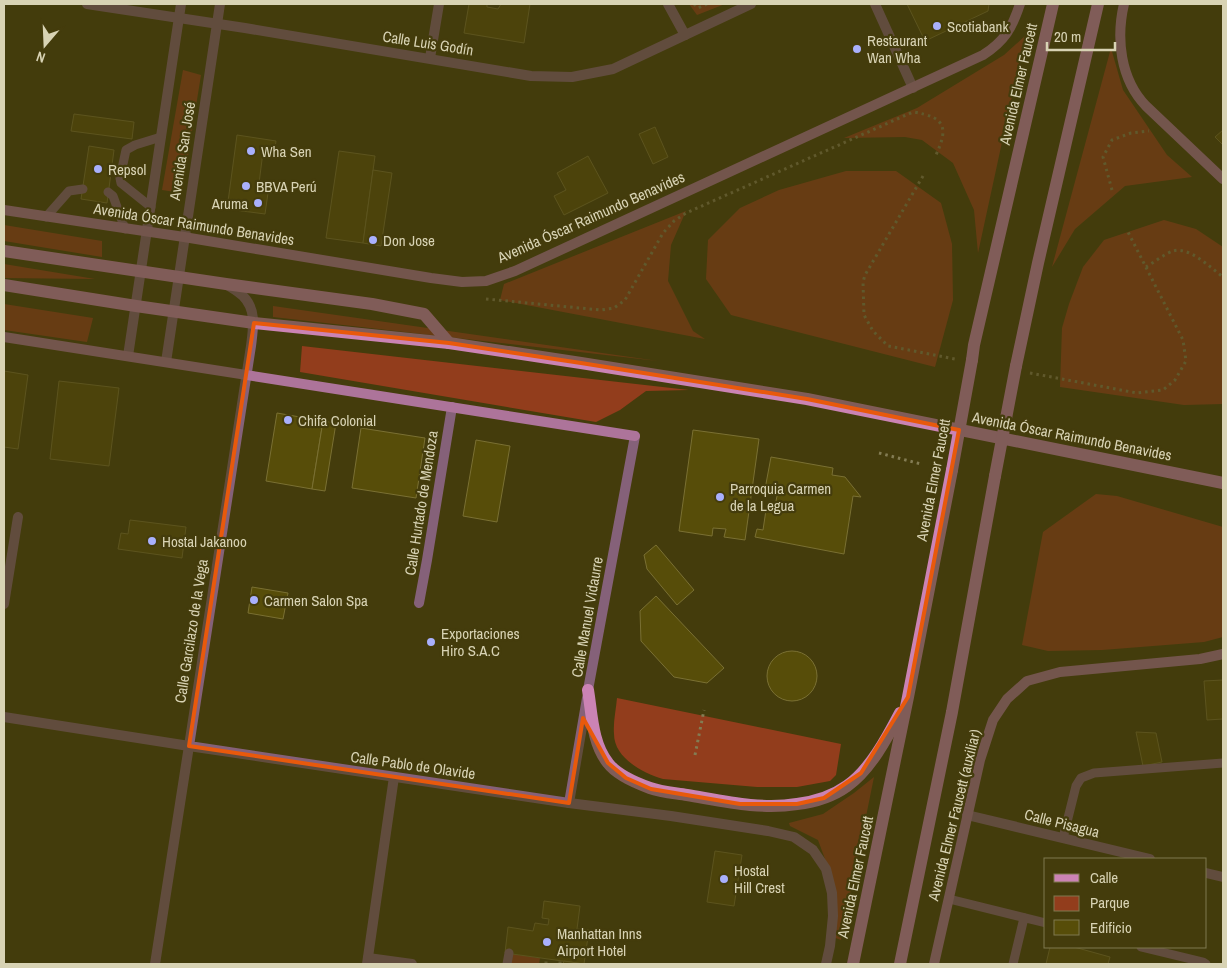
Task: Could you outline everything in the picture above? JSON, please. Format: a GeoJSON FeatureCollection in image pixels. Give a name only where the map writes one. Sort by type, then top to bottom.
{"type":"FeatureCollection","features":[{"type":"Feature","properties":{"kind":"main road","name":"Avenida Óscar Raimundo Benavides"},"geometry":{"type":"LineString","coordinates":[[4,210],[184,237],[431,278],[462,282],[486,281],[524,267],[983,55],[996,47],[1006,36],[1016,18],[1020,4]]}},
{"type":"Feature","properties":{"kind":"main road","name":"Avenida Elmer Faucett"},"geometry":{"type":"LineString","coordinates":[[853,964],[908,697],[976,336],[1053,4]]}},
{"type":"Feature","properties":{"kind":"main road"},"geometry":{"type":"LineString","coordinates":[[900,964],[952,712],[1016,366],[1098,4]]}},
{"type":"Feature","properties":{"kind":"main road"},"geometry":{"type":"LineString","coordinates":[[1124,4],[1120,23],[1120,38],[1123,61],[1130,83],[1146,106],[1223,179]]}},
{"type":"Feature","properties":{"kind":"main road"},"geometry":{"type":"LineString","coordinates":[[4,251],[372,304],[424,314],[449,343]]}},
{"type":"Feature","properties":{"kind":"main road","name":"Avenida Óscar Raimundo Benavides"},"geometry":{"type":"LineString","coordinates":[[4,284],[254,323],[449,343],[807,399],[1221,484]]}},
{"type":"Feature","properties":{"kind":"main road"},"geometry":{"type":"LineString","coordinates":[[4,337],[635,436]]}},
{"type":"Feature","properties":{"kind":"main road","name":"Avenida Elmer Faucett (auxiliar)"},"geometry":{"type":"LineString","coordinates":[[934,964],[980,760],[993,720],[1007,699],[1027,681],[1060,672],[1200,659],[1223,654]]}},
{"type":"Feature","properties":{"kind":"main road"},"geometry":{"type":"LineString","coordinates":[[588,690],[597,742],[608,763],[626,778],[651,789],[740,804],[769,806],[797,804],[824,798],[846,786],[862,773],[876,753],[890,732],[908,697]]}},
{"type":"Feature","properties":{"kind":"street","name":"Calle Luis Godín"},"geometry":{"type":"LineString","coordinates":[[88,4],[430,58],[531,76],[572,77],[613,69],[751,4]]}},
{"type":"Feature","properties":{"kind":"street","name":"Avenida San José"},"geometry":{"type":"LineString","coordinates":[[128,356],[181,4]]}},
{"type":"Feature","properties":{"kind":"street","name":"Avenida San José"},"geometry":{"type":"LineString","coordinates":[[166,362],[220,4]]}},
{"type":"Feature","properties":{"kind":"street"},"geometry":{"type":"LineString","coordinates":[[430,58],[439,4]]}},
{"type":"Feature","properties":{"kind":"street"},"geometry":{"type":"LineString","coordinates":[[668,4],[685,35]]}},
{"type":"Feature","properties":{"kind":"street"},"geometry":{"type":"LineString","coordinates":[[875,4],[913,88]]}},
{"type":"Feature","properties":{"kind":"street","name":"Calle Garcilazo de la Vega"},"geometry":{"type":"LineString","coordinates":[[155,964],[254,323],[252,310],[244,297],[226,284]]}},
{"type":"Feature","properties":{"kind":"street","name":"Calle Hurtado de Mendoza"},"geometry":{"type":"LineString","coordinates":[[419,603],[452,407]]}},
{"type":"Feature","properties":{"kind":"street","name":"Calle Manuel Vidaurre"},"geometry":{"type":"LineString","coordinates":[[569,803],[635,436]]}},
{"type":"Feature","properties":{"kind":"street"},"geometry":{"type":"LineString","coordinates":[[4,604],[18,517]]}},
{"type":"Feature","properties":{"kind":"street","name":"Calle Pablo de Olavide"},"geometry":{"type":"LineString","coordinates":[[4,718],[569,803],[768,830],[794,837],[813,850],[826,868],[832,893],[833,916],[826,964]]}},
{"type":"Feature","properties":{"kind":"street"},"geometry":{"type":"LineString","coordinates":[[394,777],[367,961],[412,964]]}},
{"type":"Feature","properties":{"kind":"street","name":"Calle Pisagua"},"geometry":{"type":"LineString","coordinates":[[967,815],[1146,858]]}},
{"type":"Feature","properties":{"kind":"street"},"geometry":{"type":"LineString","coordinates":[[1207,873],[1223,877]]}},
{"type":"Feature","properties":{"kind":"lane"},"geometry":{"type":"LineString","coordinates":[[151,207],[121,183],[120,178],[126,150],[135,145],[161,137]]}},
{"type":"Feature","properties":{"kind":"lane"},"geometry":{"type":"LineString","coordinates":[[121,183],[111,194],[125,229]]}},
{"type":"Feature","properties":{"kind":"lane"},"geometry":{"type":"LineString","coordinates":[[46,217],[69,191],[83,189]]}},
{"type":"Feature","properties":{"kind":"lane"},"geometry":{"type":"LineString","coordinates":[[1063,838],[1076,786],[1081,778],[1094,772],[1223,763]]}},
{"type":"Feature","properties":{"kind":"lane"},"geometry":{"type":"LineString","coordinates":[[949,899],[1044,923]]}},
{"type":"Feature","properties":{"kind":"lane"},"geometry":{"type":"LineString","coordinates":[[1012,964],[1024,918]]}},
{"type":"Feature","properties":{"kind":"lane"},"geometry":{"type":"LineString","coordinates":[[1145,948],[1206,964]]}},
{"type":"Feature","properties":{"kind":"lane"},"geometry":{"type":"LineString","coordinates":[[507,964],[509,953]]}},
{"type":"Feature","properties":{"kind":"path"},"geometry":{"type":"LineString","coordinates":[[694,4],[698,8],[707,4]]}},
{"type":"Feature","properties":{"kind":"path"},"geometry":{"type":"LineString","coordinates":[[478,298],[601,310],[614,308],[625,300],[663,233],[674,221],[686,213],[913,112],[928,114],[939,121],[944,130],[941,145],[935,156]]}},
{"type":"Feature","properties":{"kind":"path"},"geometry":{"type":"LineString","coordinates":[[1112,190],[1103,158],[1112,140],[1131,133],[1149,130],[1157,133]]}},
{"type":"Feature","properties":{"kind":"path"},"geometry":{"type":"LineString","coordinates":[[901,214],[923,176]]}},
{"type":"Feature","properties":{"kind":"path"},"geometry":{"type":"LineString","coordinates":[[1146,267],[1173,251],[1183,251],[1198,258],[1223,277]]}},
{"type":"Feature","properties":{"kind":"path"},"geometry":{"type":"LineString","coordinates":[[879,453],[921,464]]}},
{"type":"Feature","properties":{"kind":"path"},"geometry":{"type":"LineString","coordinates":[[695,755],[704,710]]}},
{"type":"Feature","properties":{"kind":"path"},"geometry":{"type":"LineString","coordinates":[[546,958],[546,964]]}},
{"type":"Feature","properties":{"kind":"highlighted area"},"geometry":{"type":"Polygon","coordinates":[[[254,323],[449,343],[581,363],[807,399],[959,430],[908,697],[861,773],[824,798],[797,804],[740,804],[651,789],[626,778],[608,763],[583,718],[569,803],[189,746],[254,323]]]}},
{"type":"Feature","properties":{"kind":"green space"},"geometry":{"type":"Polygon","coordinates":[[[689,4],[725,4],[697,15],[689,4]]]}},
{"type":"Feature","properties":{"kind":"green space"},"geometry":{"type":"Polygon","coordinates":[[[1025,36],[978,253],[974,210],[953,163],[922,140],[905,137],[844,138],[917,108],[1004,55],[1025,36]]]}},
{"type":"Feature","properties":{"kind":"green space"},"geometry":{"type":"Polygon","coordinates":[[[1111,48],[1123,90],[1167,155],[1192,177],[1125,186],[1075,229],[1052,267],[1111,48]]]}},
{"type":"Feature","properties":{"kind":"green space"},"geometry":{"type":"Polygon","coordinates":[[[183,70],[201,75],[182,193],[162,190],[183,70]]]}},
{"type":"Feature","properties":{"kind":"green space"},"geometry":{"type":"Polygon","coordinates":[[[846,171],[896,171],[941,203],[952,244],[953,300],[935,367],[731,315],[706,279],[708,240],[740,208],[779,190],[846,171]]]}},
{"type":"Feature","properties":{"kind":"green space"},"geometry":{"type":"Polygon","coordinates":[[[686,211],[671,245],[668,281],[693,331],[705,339],[500,300],[504,284],[686,211]]]}},
{"type":"Feature","properties":{"kind":"green space"},"geometry":{"type":"Polygon","coordinates":[[[1164,220],[1196,229],[1223,247],[1223,404],[1184,405],[1060,387],[1062,328],[1083,267],[1104,240],[1164,220]]]}},
{"type":"Feature","properties":{"kind":"green space"},"geometry":{"type":"Polygon","coordinates":[[[4,225],[102,241],[102,257],[4,241],[4,225]]]}},
{"type":"Feature","properties":{"kind":"green space"},"geometry":{"type":"Polygon","coordinates":[[[4,264],[95,279],[4,278],[4,264]]]}},
{"type":"Feature","properties":{"kind":"green space"},"geometry":{"type":"Polygon","coordinates":[[[4,304],[93,318],[87,342],[4,330],[4,304]]]}},
{"type":"Feature","properties":{"kind":"green space"},"geometry":{"type":"Polygon","coordinates":[[[273,306],[658,361],[273,317],[273,306]]]}},
{"type":"Feature","properties":{"kind":"green space"},"geometry":{"type":"Polygon","coordinates":[[[302,346],[689,390],[646,391],[620,410],[596,422],[300,372],[302,346]]]}},
{"type":"Feature","properties":{"kind":"green space"},"geometry":{"type":"Polygon","coordinates":[[[1096,494],[1117,496],[1223,527],[1223,637],[1204,642],[1102,650],[1048,651],[1022,645],[1043,532],[1096,494]]]}},
{"type":"Feature","properties":{"kind":"green space"},"geometry":{"type":"Polygon","coordinates":[[[617,698],[841,744],[836,775],[830,781],[797,787],[757,787],[663,779],[647,773],[631,763],[624,757],[615,743],[614,720],[617,698]]]}},
{"type":"Feature","properties":{"kind":"green space"},"geometry":{"type":"Polygon","coordinates":[[[874,777],[841,940],[833,937],[832,878],[818,840],[790,826],[789,823],[823,814],[874,777]]]}},
{"type":"Feature","properties":{"kind":"green space"},"geometry":{"type":"Polygon","coordinates":[[[513,954],[540,958],[539,964],[511,964],[513,954]]]}},
{"type":"Feature","properties":{"kind":"building"},"geometry":{"type":"Polygon","coordinates":[[[469,4],[487,4],[487,7],[498,9],[501,4],[530,4],[524,43],[464,33],[469,4]]]}},
{"type":"Feature","properties":{"kind":"building","name":"Scotiabank"},"geometry":{"type":"Polygon","coordinates":[[[907,4],[989,4],[988,11],[925,41],[907,4]]]}},
{"type":"Feature","properties":{"kind":"building"},"geometry":{"type":"Polygon","coordinates":[[[74,114],[134,122],[132,139],[71,131],[74,114]]]}},
{"type":"Feature","properties":{"kind":"building"},"geometry":{"type":"Polygon","coordinates":[[[655,127],[668,157],[653,164],[639,134],[655,127]]]}},
{"type":"Feature","properties":{"kind":"building"},"geometry":{"type":"Polygon","coordinates":[[[1223,130],[1223,145],[1215,137],[1223,130]]]}},
{"type":"Feature","properties":{"kind":"building"},"geometry":{"type":"Polygon","coordinates":[[[237,135],[276,141],[274,154],[263,152],[258,191],[268,193],[265,214],[227,209],[237,135]]]}},
{"type":"Feature","properties":{"kind":"building","name":"Repsol"},"geometry":{"type":"Polygon","coordinates":[[[89,146],[114,150],[107,203],[81,199],[89,146]]]}},
{"type":"Feature","properties":{"kind":"building"},"geometry":{"type":"Polygon","coordinates":[[[339,151],[375,156],[363,243],[326,238],[339,151]]]}},
{"type":"Feature","properties":{"kind":"building"},"geometry":{"type":"Polygon","coordinates":[[[588,156],[608,193],[564,215],[554,196],[566,190],[557,173],[588,156]]]}},
{"type":"Feature","properties":{"kind":"building"},"geometry":{"type":"Polygon","coordinates":[[[373,170],[392,173],[381,246],[363,243],[373,170]]]}},
{"type":"Feature","properties":{"kind":"building"},"geometry":{"type":"Polygon","coordinates":[[[4,371],[28,375],[18,449],[4,447],[4,371]]]}},
{"type":"Feature","properties":{"kind":"building"},"geometry":{"type":"Polygon","coordinates":[[[59,381],[119,388],[109,466],[50,459],[59,381]]]}},
{"type":"Feature","properties":{"kind":"building"},"geometry":{"type":"Polygon","coordinates":[[[277,413],[323,421],[312,489],[266,481],[277,413]]]}},
{"type":"Feature","properties":{"kind":"building"},"geometry":{"type":"Polygon","coordinates":[[[323,421],[336,423],[325,491],[312,489],[323,421]]]}},
{"type":"Feature","properties":{"kind":"building"},"geometry":{"type":"Polygon","coordinates":[[[361,428],[425,438],[416,498],[352,488],[361,428]]]}},
{"type":"Feature","properties":{"kind":"building"},"geometry":{"type":"Polygon","coordinates":[[[693,430],[759,439],[745,540],[724,537],[726,529],[713,528],[712,536],[679,531],[693,430]]]}},
{"type":"Feature","properties":{"kind":"building"},"geometry":{"type":"Polygon","coordinates":[[[476,440],[510,446],[497,522],[463,516],[476,440]]]}},
{"type":"Feature","properties":{"kind":"building"},"geometry":{"type":"Polygon","coordinates":[[[771,457],[833,468],[832,475],[845,477],[861,497],[853,496],[844,554],[755,537],[757,529],[763,530],[766,510],[774,511],[778,491],[765,489],[771,457]]]}},
{"type":"Feature","properties":{"kind":"building","name":"Hostal Jakanoo"},"geometry":{"type":"Polygon","coordinates":[[[130,520],[186,527],[182,558],[118,549],[121,533],[128,534],[130,520]]]}},
{"type":"Feature","properties":{"kind":"building"},"geometry":{"type":"Polygon","coordinates":[[[656,545],[694,590],[677,605],[647,569],[644,555],[656,545]]]}},
{"type":"Feature","properties":{"kind":"building"},"geometry":{"type":"Polygon","coordinates":[[[252,587],[288,593],[283,619],[248,613],[252,587]]]}},
{"type":"Feature","properties":{"kind":"building"},"geometry":{"type":"Polygon","coordinates":[[[656,596],[724,668],[707,683],[674,677],[641,641],[640,611],[656,596]]]}},
{"type":"Feature","properties":{"kind":"building"},"geometry":{"type":"Polygon","coordinates":[[[787,651],[797,651],[810,658],[817,671],[817,681],[810,694],[797,701],[787,701],[778,697],[771,690],[767,681],[767,671],[771,662],[778,655],[787,651]]]}},
{"type":"Feature","properties":{"kind":"building"},"geometry":{"type":"Polygon","coordinates":[[[1223,680],[1223,719],[1207,720],[1204,681],[1223,680]]]}},
{"type":"Feature","properties":{"kind":"building"},"geometry":{"type":"Polygon","coordinates":[[[1136,732],[1156,733],[1162,762],[1143,766],[1136,732]]]}},
{"type":"Feature","properties":{"kind":"building","name":"Hostal Hill Crest"},"geometry":{"type":"Polygon","coordinates":[[[715,851],[742,855],[734,906],[707,902],[715,851]]]}},
{"type":"Feature","properties":{"kind":"building","name":"Manhattan Inns Airport Hotel"},"geometry":{"type":"Polygon","coordinates":[[[544,901],[580,906],[577,929],[589,930],[584,964],[505,953],[508,927],[533,931],[535,923],[548,925],[549,919],[542,918],[544,901]]]}},
{"type":"Feature","properties":{"kind":"building"},"geometry":{"type":"Polygon","coordinates":[[[1050,948],[1078,948],[1110,957],[1108,964],[1046,964],[1050,948]]]}},
{"type":"Feature","properties":{"kind":"building"},"geometry":{"type":"Polygon","coordinates":[[[564,961],[584,964],[563,964],[564,961]]]}},
{"type":"Feature","properties":{"kind":"place","name":"Scotiabank"},"geometry":{"type":"Point","coordinates":[937,26]}},
{"type":"Feature","properties":{"kind":"place","name":"Restaurant Wan Wha"},"geometry":{"type":"Point","coordinates":[857,49]}},
{"type":"Feature","properties":{"kind":"place","name":"Wha Sen"},"geometry":{"type":"Point","coordinates":[251,151]}},
{"type":"Feature","properties":{"kind":"place","name":"Repsol"},"geometry":{"type":"Point","coordinates":[98,169]}},
{"type":"Feature","properties":{"kind":"place","name":"BBVA Perú"},"geometry":{"type":"Point","coordinates":[246,186]}},
{"type":"Feature","properties":{"kind":"place","name":"Aruma"},"geometry":{"type":"Point","coordinates":[258,203]}},
{"type":"Feature","properties":{"kind":"place","name":"Don Jose"},"geometry":{"type":"Point","coordinates":[373,240]}},
{"type":"Feature","properties":{"kind":"place","name":"Chifa Colonial"},"geometry":{"type":"Point","coordinates":[288,420]}},
{"type":"Feature","properties":{"kind":"place","name":"Parroquia Carmen de la Legua"},"geometry":{"type":"Point","coordinates":[720,497]}},
{"type":"Feature","properties":{"kind":"place","name":"Hostal Jakanoo"},"geometry":{"type":"Point","coordinates":[152,541]}},
{"type":"Feature","properties":{"kind":"place","name":"Carmen Salon Spa"},"geometry":{"type":"Point","coordinates":[254,600]}},
{"type":"Feature","properties":{"kind":"place","name":"Exportaciones Hiro S.A.C"},"geometry":{"type":"Point","coordinates":[431,642]}},
{"type":"Feature","properties":{"kind":"place","name":"Hostal Hill Crest"},"geometry":{"type":"Point","coordinates":[724,879]}},
{"type":"Feature","properties":{"kind":"place","name":"Manhattan Inns Airport Hotel"},"geometry":{"type":"Point","coordinates":[547,942]}}]}
